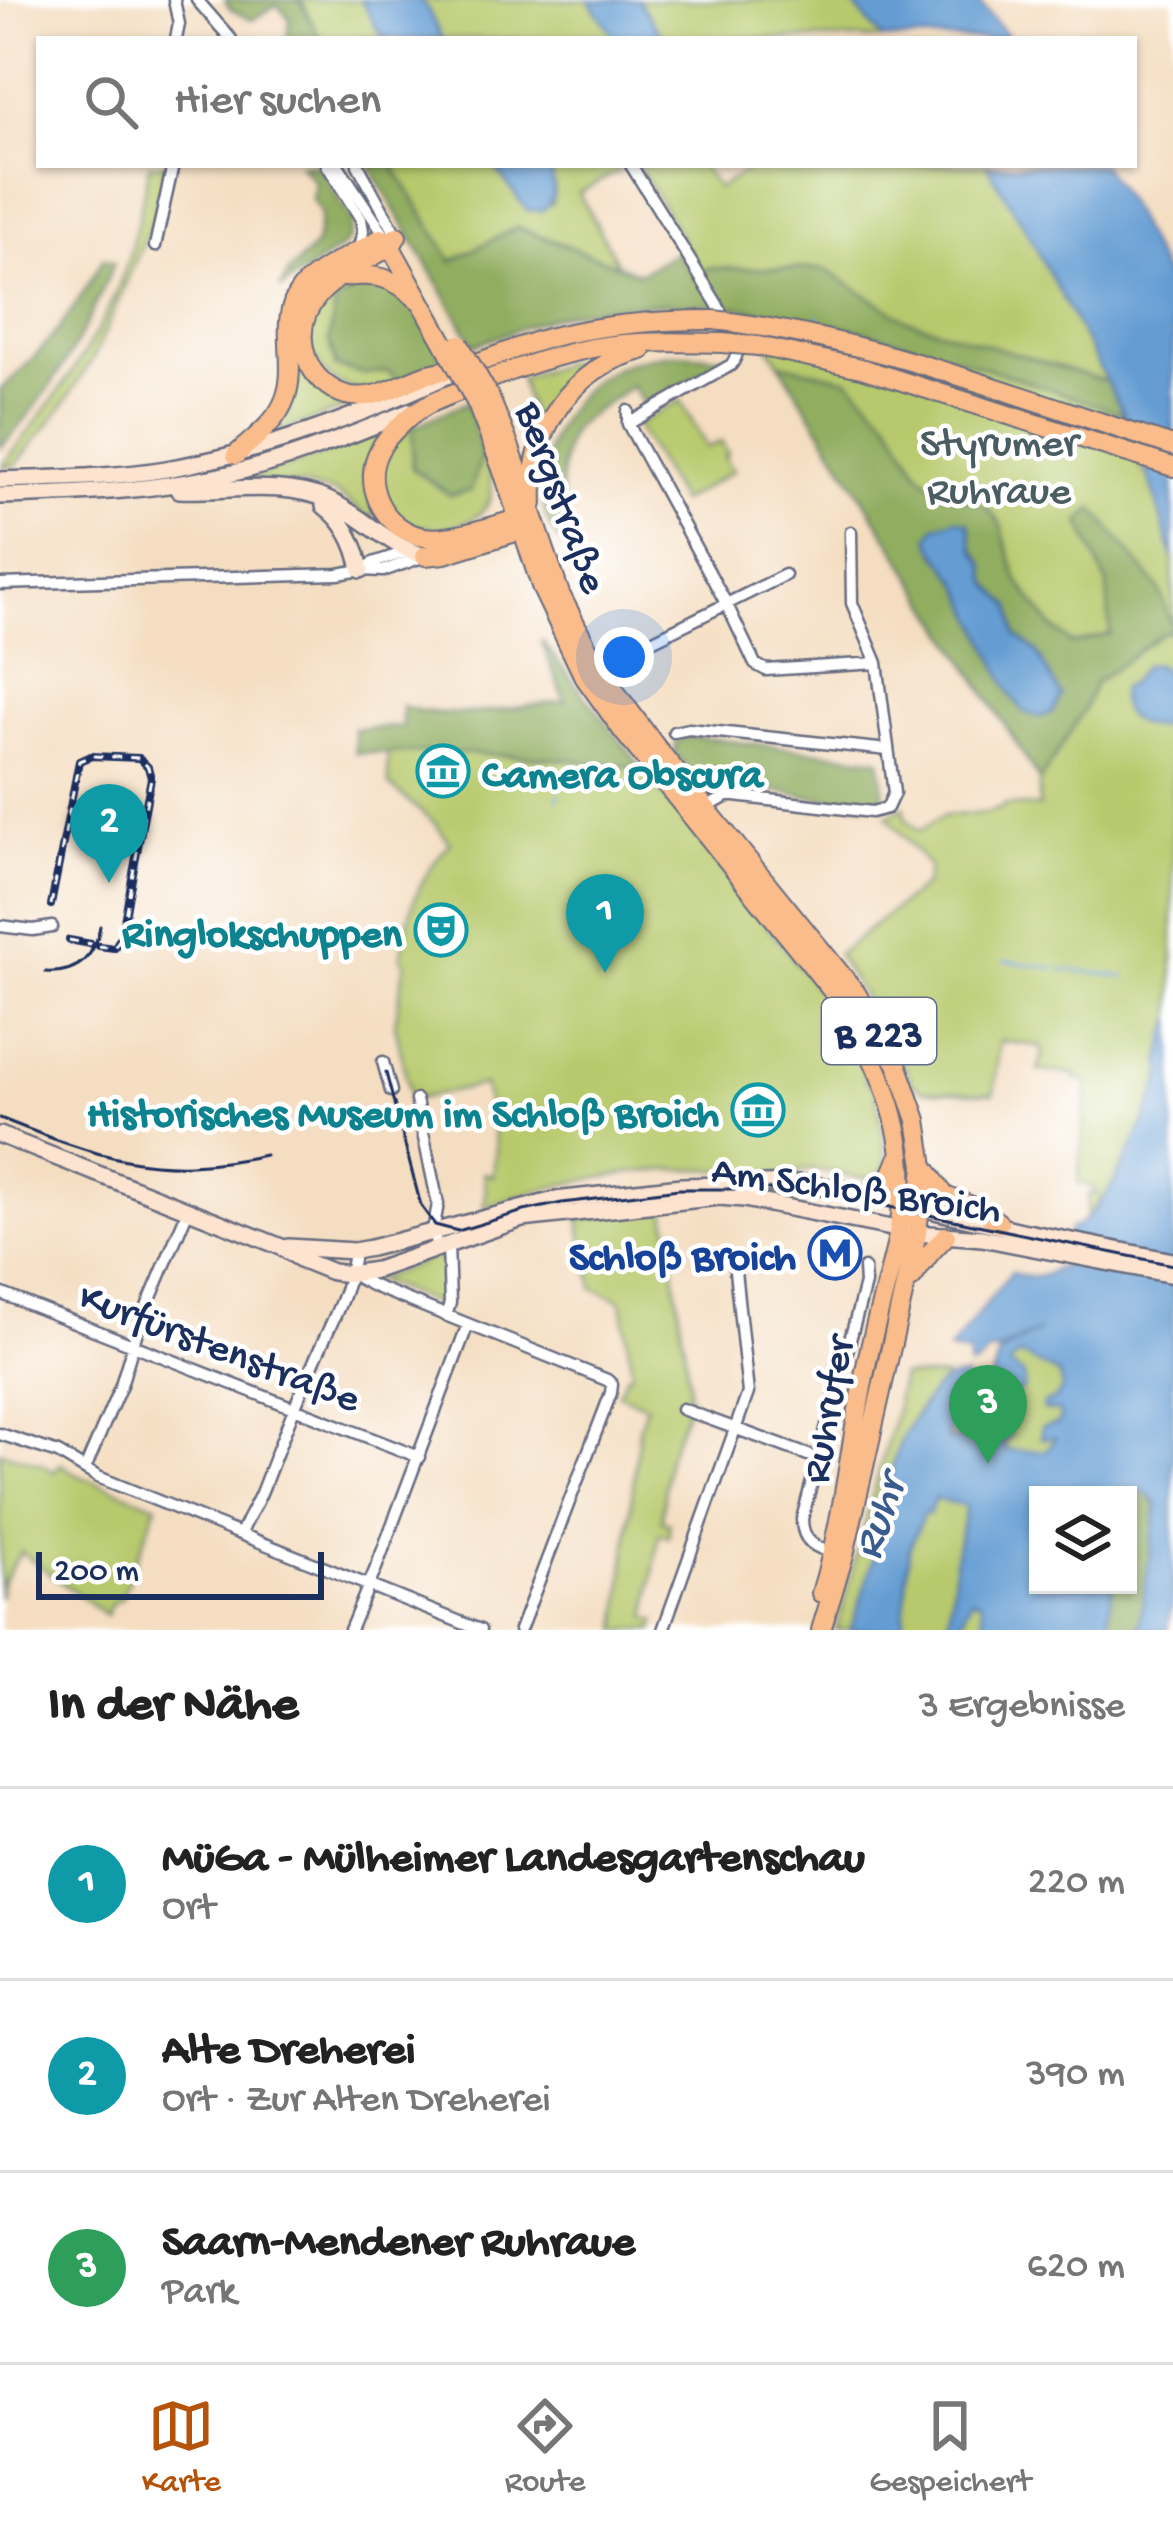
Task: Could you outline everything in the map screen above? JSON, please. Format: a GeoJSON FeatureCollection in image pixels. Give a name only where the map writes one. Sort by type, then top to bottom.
{"type":"FeatureCollection","features":[{"type":"Feature","properties":{"kind":"main road"},"geometry":{"type":"LineString","coordinates":[[236,455],[274,420],[286,398],[289,318],[298,293],[312,278],[358,251],[391,239]]}},
{"type":"Feature","properties":{"kind":"main road"},"geometry":{"type":"LineString","coordinates":[[391,239],[320,292],[310,305],[304,325],[311,368],[326,385],[348,395],[379,394],[426,375],[472,364]]}},
{"type":"Feature","properties":{"kind":"main road","name":"Bergstraße"},"geometry":{"type":"LineString","coordinates":[[391,239],[425,307],[453,346]]}},
{"type":"Feature","properties":{"kind":"main road","name":"Bergstraße"},"geometry":{"type":"LineString","coordinates":[[391,239],[509,445],[534,568],[622,731],[856,993],[902,1078],[917,1120],[924,1166],[912,1204]]}},
{"type":"Feature","properties":{"kind":"main road"},"geometry":{"type":"LineString","coordinates":[[342,277],[374,274],[390,279],[425,307]]}},
{"type":"Feature","properties":{"kind":"main road"},"geometry":{"type":"LineString","coordinates":[[0,480],[164,470],[236,455],[330,426],[472,364],[547,338],[635,323],[713,320],[790,331],[893,357],[1173,446]]}},
{"type":"Feature","properties":{"kind":"main road"},"geometry":{"type":"LineString","coordinates":[[425,406],[387,438],[378,452],[374,489],[387,517],[399,528],[420,536],[477,536],[525,523],[539,444],[548,422],[592,371],[637,351],[688,343]]}},
{"type":"Feature","properties":{"kind":"main road"},"geometry":{"type":"LineString","coordinates":[[140,489],[264,465],[499,375],[577,351],[625,344],[722,343],[861,368],[1173,467]]}},
{"type":"Feature","properties":{"kind":"main road","name":"Bergstraße"},"geometry":{"type":"LineString","coordinates":[[483,400],[504,474],[591,672],[692,790],[700,813],[866,1040],[885,1082],[912,1204]]}},
{"type":"Feature","properties":{"kind":"main road"},"geometry":{"type":"LineString","coordinates":[[0,496],[140,489],[265,488],[307,493],[331,501],[416,554],[445,554],[477,536],[498,503],[504,474]]}},
{"type":"Feature","properties":{"kind":"main road"},"geometry":{"type":"LineString","coordinates":[[307,493],[334,513],[349,532],[362,570]]}},
{"type":"Feature","properties":{"kind":"main road"},"geometry":{"type":"LineString","coordinates":[[477,536],[534,568]]}},
{"type":"Feature","properties":{"kind":"main road"},"geometry":{"type":"LineString","coordinates":[[0,1135],[279,1246],[332,1272],[350,1274]]}},
{"type":"Feature","properties":{"kind":"main road"},"geometry":{"type":"LineString","coordinates":[[873,1193],[890,1178],[901,1153]]}},
{"type":"Feature","properties":{"kind":"main road"},"geometry":{"type":"LineString","coordinates":[[924,1166],[945,1196],[980,1209],[1000,1224]]}},
{"type":"Feature","properties":{"kind":"main road","name":"Am Schloß Broich"},"geometry":{"type":"LineString","coordinates":[[350,1274],[376,1270],[439,1241],[555,1200],[680,1186],[806,1183],[873,1193],[1000,1224],[1057,1246]]}},
{"type":"Feature","properties":{"kind":"main road","name":"Am Schloß Broich"},"geometry":{"type":"LineString","coordinates":[[279,1246],[354,1251],[439,1241],[544,1215],[718,1197],[908,1232],[1057,1246]]}},
{"type":"Feature","properties":{"kind":"main road","name":"Ruhrufer"},"geometry":{"type":"LineString","coordinates":[[821,1630],[906,1287],[912,1204]]}},
{"type":"Feature","properties":{"kind":"main road","name":"Ruhrufer"},"geometry":{"type":"LineString","coordinates":[[809,1630],[838,1554],[864,1376],[908,1232]]}},
{"type":"Feature","properties":{"kind":"main road"},"geometry":{"type":"LineString","coordinates":[[906,1287],[946,1236]]}},
{"type":"Feature","properties":{"kind":"main road"},"geometry":{"type":"LineString","coordinates":[[1057,1246],[1173,1261]]}},
{"type":"Feature","properties":{"kind":"main road"},"geometry":{"type":"LineString","coordinates":[[1057,1246],[1173,1275]]}},
{"type":"Feature","properties":{"kind":"street"},"geometry":{"type":"LineString","coordinates":[[174,0],[179,24]]}},
{"type":"Feature","properties":{"kind":"street"},"geometry":{"type":"LineString","coordinates":[[177,36],[185,15],[200,2],[228,36]]}},
{"type":"Feature","properties":{"kind":"street"},"geometry":{"type":"LineString","coordinates":[[155,246],[172,168]]}},
{"type":"Feature","properties":{"kind":"street"},"geometry":{"type":"LineString","coordinates":[[329,168],[362,219],[358,251]]}},
{"type":"Feature","properties":{"kind":"street","name":"Bergstraße"},"geometry":{"type":"LineString","coordinates":[[340,168],[391,239]]}},
{"type":"Feature","properties":{"kind":"street","name":"Bergstraße"},"geometry":{"type":"LineString","coordinates":[[359,168],[391,239]]}},
{"type":"Feature","properties":{"kind":"street"},"geometry":{"type":"LineString","coordinates":[[633,168],[717,304],[738,348],[731,365],[628,417],[760,669],[877,663]]}},
{"type":"Feature","properties":{"kind":"street"},"geometry":{"type":"LineString","coordinates":[[700,813],[728,796],[872,812],[887,808],[894,794],[877,663],[852,603],[851,532]]}},
{"type":"Feature","properties":{"kind":"street"},"geometry":{"type":"LineString","coordinates":[[0,584],[383,571],[443,538]]}},
{"type":"Feature","properties":{"kind":"street"},"geometry":{"type":"LineString","coordinates":[[362,570],[373,562],[416,554]]}},
{"type":"Feature","properties":{"kind":"street"},"geometry":{"type":"LineString","coordinates":[[591,672],[785,574]]}},
{"type":"Feature","properties":{"kind":"street"},"geometry":{"type":"LineString","coordinates":[[674,732],[689,729],[888,750]]}},
{"type":"Feature","properties":{"kind":"street"},"geometry":{"type":"LineString","coordinates":[[692,790],[732,790],[745,796]]}},
{"type":"Feature","properties":{"kind":"street"},"geometry":{"type":"LineString","coordinates":[[0,926],[52,927]]}},
{"type":"Feature","properties":{"kind":"street"},"geometry":{"type":"LineString","coordinates":[[383,1062],[391,1090]]}},
{"type":"Feature","properties":{"kind":"street"},"geometry":{"type":"LineString","coordinates":[[416,1100],[438,1204],[450,1303],[446,1316]]}},
{"type":"Feature","properties":{"kind":"street"},"geometry":{"type":"LineString","coordinates":[[85,1469],[188,1210]]}},
{"type":"Feature","properties":{"kind":"street"},"geometry":{"type":"LineString","coordinates":[[241,1534],[350,1274],[354,1251]]}},
{"type":"Feature","properties":{"kind":"street"},"geometry":{"type":"LineString","coordinates":[[838,1554],[811,1544],[802,1530],[802,1519],[865,1284],[864,1268]]}},
{"type":"Feature","properties":{"kind":"street"},"geometry":{"type":"LineString","coordinates":[[663,1630],[737,1431],[749,1385],[735,1271]]}},
{"type":"Feature","properties":{"kind":"street"},"geometry":{"type":"LineString","coordinates":[[350,1274],[612,1384],[520,1630]]}},
{"type":"Feature","properties":{"kind":"street","name":"Kurfürstenstraße"},"geometry":{"type":"LineString","coordinates":[[0,1293],[418,1457]]}},
{"type":"Feature","properties":{"kind":"street"},"geometry":{"type":"LineString","coordinates":[[350,1630],[468,1324]]}},
{"type":"Feature","properties":{"kind":"street"},"geometry":{"type":"LineString","coordinates":[[682,1409],[816,1458]]}},
{"type":"Feature","properties":{"kind":"street"},"geometry":{"type":"LineString","coordinates":[[0,1434],[48,1449],[98,1477],[480,1630]]}},
{"type":"Feature","properties":{"kind":"green space"},"geometry":{"type":"Polygon","coordinates":[[[225,0],[300,0],[318,36],[287,36],[290,19],[277,5],[252,20],[230,9],[225,0]]]}},
{"type":"Feature","properties":{"kind":"green space"},"geometry":{"type":"Polygon","coordinates":[[[301,0],[360,0],[385,36],[319,36],[301,0]]]}},
{"type":"Feature","properties":{"kind":"green space"},"geometry":{"type":"Polygon","coordinates":[[[419,0],[589,0],[614,36],[441,36],[419,0]]]}},
{"type":"Feature","properties":{"kind":"green space"},"geometry":{"type":"Polygon","coordinates":[[[638,0],[911,0],[942,36],[662,36],[638,0]]]}},
{"type":"Feature","properties":{"kind":"green space"},"geometry":{"type":"Polygon","coordinates":[[[148,168],[165,168],[155,216],[94,357],[15,466],[2,466],[70,375],[99,327],[131,248],[148,168]]]}},
{"type":"Feature","properties":{"kind":"green space"},"geometry":{"type":"Polygon","coordinates":[[[303,168],[319,168],[352,220],[350,237],[343,247],[280,289],[290,271],[316,245],[321,214],[312,199],[315,182],[303,168]]]}},
{"type":"Feature","properties":{"kind":"green space"},"geometry":{"type":"Polygon","coordinates":[[[371,168],[395,168],[452,261],[517,227],[639,273],[677,252],[688,269],[701,272],[707,268],[824,269],[907,320],[1108,382],[1124,414],[924,348],[788,315],[719,306],[649,304],[579,311],[474,345],[371,168]]]}},
{"type":"Feature","properties":{"kind":"green space"},"geometry":{"type":"Polygon","coordinates":[[[395,168],[495,168],[527,210],[552,204],[555,188],[550,168],[624,168],[579,193],[620,268],[517,227],[452,261],[395,168]]]}},
{"type":"Feature","properties":{"kind":"green space","name":"Styrumer Ruhraue"},"geometry":{"type":"Polygon","coordinates":[[[640,168],[703,168],[718,189],[746,168],[1045,168],[1173,428],[1122,414],[1143,472],[1148,474],[1173,558],[1173,1014],[1164,1068],[1139,1136],[1103,1200],[1086,1220],[1089,1194],[1098,1194],[1078,1183],[1088,1082],[1076,1080],[1075,1074],[1038,1071],[1043,1051],[1039,1046],[1000,1041],[994,1094],[922,1090],[912,1083],[891,1040],[837,955],[926,884],[929,867],[887,816],[904,807],[906,819],[919,831],[944,816],[985,813],[1003,805],[1039,807],[1039,780],[721,269],[702,272],[640,168]]]}},
{"type":"Feature","properties":{"kind":"green space"},"geometry":{"type":"Polygon","coordinates":[[[103,259],[114,262],[79,337],[52,384],[0,448],[0,390],[58,329],[103,259]]]}},
{"type":"Feature","properties":{"kind":"green space"},"geometry":{"type":"Polygon","coordinates":[[[383,282],[364,374],[388,371],[398,381],[367,391],[341,385],[315,357],[311,324],[342,283],[383,282]]]}},
{"type":"Feature","properties":{"kind":"green space"},"geometry":{"type":"Polygon","coordinates":[[[383,282],[406,294],[446,361],[398,381],[388,371],[364,374],[336,367],[329,341],[336,301],[383,282]]]}},
{"type":"Feature","properties":{"kind":"green space"},"geometry":{"type":"Polygon","coordinates":[[[677,354],[727,357],[646,408],[632,386],[583,420],[570,435],[562,483],[564,547],[548,523],[542,481],[561,419],[588,386],[613,369],[677,354]]]}},
{"type":"Feature","properties":{"kind":"green space"},"geometry":{"type":"Polygon","coordinates":[[[588,359],[592,364],[567,383],[537,434],[520,379],[588,359]]]}},
{"type":"Feature","properties":{"kind":"green space"},"geometry":{"type":"Polygon","coordinates":[[[779,363],[848,379],[890,421],[918,471],[936,488],[986,506],[1000,523],[1017,579],[1051,626],[1072,644],[1110,634],[1107,584],[1080,522],[1093,508],[1159,589],[1173,630],[1095,683],[1040,781],[779,363]],[[969,523],[935,550],[961,585],[1011,695],[1024,712],[1061,696],[1036,651],[1016,635],[1012,607],[989,584],[984,563],[973,548],[969,523]]]}},
{"type":"Feature","properties":{"kind":"green space"},"geometry":{"type":"Polygon","coordinates":[[[298,367],[324,391],[356,404],[275,434],[291,402],[298,367]]]}},
{"type":"Feature","properties":{"kind":"green space"},"geometry":{"type":"Polygon","coordinates":[[[680,400],[707,448],[721,442],[733,471],[680,502],[636,425],[680,400]]]}},
{"type":"Feature","properties":{"kind":"green space"},"geometry":{"type":"Polygon","coordinates":[[[467,402],[482,454],[471,491],[450,495],[412,468],[413,427],[467,402]]]}},
{"type":"Feature","properties":{"kind":"green space"},"geometry":{"type":"Polygon","coordinates":[[[390,427],[366,468],[366,488],[376,513],[368,517],[336,493],[292,484],[235,482],[313,458],[390,427]]]}},
{"type":"Feature","properties":{"kind":"green space"},"geometry":{"type":"Polygon","coordinates":[[[413,427],[412,468],[450,495],[470,491],[482,454],[491,493],[483,511],[441,528],[409,523],[386,506],[383,460],[413,427]]]}},
{"type":"Feature","properties":{"kind":"green space"},"geometry":{"type":"Polygon","coordinates":[[[541,640],[643,769],[500,755],[355,753],[354,729],[402,727],[402,706],[462,713],[565,701],[541,640]]]}},
{"type":"Feature","properties":{"kind":"green space"},"geometry":{"type":"Polygon","coordinates":[[[688,736],[880,759],[884,792],[881,800],[866,805],[696,779],[675,753],[676,742],[688,736]]]}},
{"type":"Feature","properties":{"kind":"green space"},"geometry":{"type":"Polygon","coordinates":[[[443,751],[643,769],[835,1012],[865,1079],[876,1092],[884,1171],[859,1177],[822,1170],[767,1176],[710,1169],[648,1171],[563,1185],[484,1208],[484,1173],[493,1176],[496,1147],[484,1085],[411,1100],[395,1024],[411,910],[429,870],[450,843],[436,824],[389,785],[387,752],[443,751]]]}},
{"type":"Feature","properties":{"kind":"green space"},"geometry":{"type":"Polygon","coordinates":[[[666,1208],[687,1396],[691,1397],[667,1460],[662,1521],[669,1523],[669,1537],[659,1534],[647,1617],[656,1621],[654,1630],[618,1630],[639,1429],[646,1405],[618,1394],[632,1371],[622,1301],[593,1288],[579,1219],[666,1208]]]}},
{"type":"Feature","properties":{"kind":"green space"},"geometry":{"type":"Polygon","coordinates":[[[441,1255],[446,1301],[440,1306],[375,1280],[441,1255]]]}},
{"type":"Feature","properties":{"kind":"green space"},"geometry":{"type":"Polygon","coordinates":[[[1046,1328],[1085,1347],[1041,1486],[1029,1486],[1025,1630],[872,1630],[964,1388],[985,1383],[1000,1353],[1046,1328]]]}},
{"type":"Feature","properties":{"kind":"green space"},"geometry":{"type":"Polygon","coordinates":[[[902,1376],[945,1380],[921,1406],[897,1451],[858,1608],[850,1630],[836,1630],[898,1402],[902,1376]]]}},
{"type":"Feature","properties":{"kind":"green space"},"geometry":{"type":"Polygon","coordinates":[[[0,1451],[54,1472],[61,1464],[77,1475],[157,1505],[121,1599],[112,1603],[106,1615],[21,1552],[2,1583],[0,1598],[0,1451]]]}},
{"type":"Feature","properties":{"kind":"green space"},"geometry":{"type":"Polygon","coordinates":[[[1146,1492],[1157,1507],[1139,1630],[1107,1630],[1112,1594],[1137,1594],[1137,1494],[1146,1492]]]}},
{"type":"Feature","properties":{"kind":"water"},"geometry":{"type":"Polygon","coordinates":[[[360,0],[419,0],[441,36],[385,36],[360,0]]]}},
{"type":"Feature","properties":{"kind":"water"},"geometry":{"type":"Polygon","coordinates":[[[589,0],[638,0],[662,36],[614,36],[589,0]]]}},
{"type":"Feature","properties":{"kind":"water"},"geometry":{"type":"Polygon","coordinates":[[[849,0],[977,0],[1007,36],[880,36],[849,0]]]}},
{"type":"Feature","properties":{"kind":"water"},"geometry":{"type":"Polygon","coordinates":[[[495,168],[550,168],[551,201],[542,211],[527,210],[495,168]]]}},
{"type":"Feature","properties":{"kind":"water"},"geometry":{"type":"Polygon","coordinates":[[[989,168],[1104,168],[1173,292],[1173,558],[1146,466],[1124,414],[989,168]]]}},
{"type":"Feature","properties":{"kind":"water"},"geometry":{"type":"Polygon","coordinates":[[[957,519],[969,523],[973,548],[984,563],[989,584],[1012,607],[1016,635],[1036,651],[1061,696],[1052,713],[1039,717],[1024,712],[1011,695],[961,585],[935,550],[929,537],[936,526],[957,519]]]}},
{"type":"Feature","properties":{"kind":"water"},"geometry":{"type":"Polygon","coordinates":[[[1145,665],[1157,665],[1173,679],[1173,713],[1160,727],[1136,722],[1122,706],[1121,688],[1145,665]]]}},
{"type":"Feature","properties":{"kind":"water"},"geometry":{"type":"Polygon","coordinates":[[[1173,1023],[1173,1594],[1168,1630],[1139,1630],[1156,1502],[1145,1492],[1137,1494],[1137,1486],[1029,1486],[1029,1594],[1112,1594],[1107,1630],[982,1630],[981,1601],[971,1599],[959,1630],[948,1630],[966,1507],[935,1498],[909,1550],[903,1630],[850,1630],[875,1551],[895,1458],[908,1428],[942,1383],[966,1377],[965,1388],[975,1388],[992,1378],[999,1354],[1040,1330],[989,1352],[969,1367],[969,1354],[949,1351],[1011,1272],[1033,1277],[1061,1269],[1069,1229],[1097,1207],[1137,1139],[1162,1076],[1160,1064],[1173,1023]],[[1023,1356],[1016,1357],[1009,1365],[1024,1375],[1024,1388],[1005,1398],[958,1404],[947,1440],[983,1435],[987,1414],[1011,1434],[1003,1444],[1007,1450],[1046,1451],[1055,1438],[1041,1438],[1041,1428],[1058,1424],[1061,1415],[1043,1410],[1043,1404],[1062,1389],[1059,1375],[1023,1356]]]}},
{"type":"Feature","properties":{"kind":"waterway"},"geometry":{"type":"LineString","coordinates":[[818,315],[818,330]]}},
{"type":"Feature","properties":{"kind":"waterway"},"geometry":{"type":"LineString","coordinates":[[557,799],[559,794]]}},
{"type":"Feature","properties":{"kind":"waterway"},"geometry":{"type":"LineString","coordinates":[[1005,961],[1054,968]]}},
{"type":"Feature","properties":{"kind":"waterway"},"geometry":{"type":"LineString","coordinates":[[1061,969],[1126,977]]}},
{"type":"Feature","properties":{"kind":"tram line"},"geometry":{"type":"LineString","coordinates":[[45,972],[67,970],[83,961],[94,947],[100,926]]}},
{"type":"Feature","properties":{"kind":"tram line"},"geometry":{"type":"LineString","coordinates":[[386,1073],[421,1206],[435,1225],[458,1231],[562,1203],[679,1189],[768,1189],[846,1198],[1173,1265]]}},
{"type":"Feature","properties":{"kind":"tram line"},"geometry":{"type":"LineString","coordinates":[[0,1118],[68,1144],[129,1160],[191,1165],[265,1155]]}},
{"type":"Feature","properties":{"kind":"railway"},"geometry":{"type":"LineString","coordinates":[[51,905],[79,761],[91,756],[139,758],[151,778],[121,937],[114,948],[99,946]]}},
{"type":"Feature","properties":{"kind":"railway"},"geometry":{"type":"LineString","coordinates":[[69,940],[91,944]]}},
{"type":"Feature","properties":{"kind":"place","name":"Camera Obscura"},"geometry":{"type":"Point","coordinates":[443,771]}},
{"type":"Feature","properties":{"kind":"place","name":"Alte Dreherei"},"geometry":{"type":"Point","coordinates":[109,883]}},
{"type":"Feature","properties":{"kind":"place","name":"Ringlokschuppen"},"geometry":{"type":"Point","coordinates":[441,930]}},
{"type":"Feature","properties":{"kind":"place","name":"MüGa - Mülheimer Landesgartenschau"},"geometry":{"type":"Point","coordinates":[605,973]}},
{"type":"Feature","properties":{"kind":"place","name":"Historisches Museum im Schloß Broich"},"geometry":{"type":"Point","coordinates":[758,1110]}},
{"type":"Feature","properties":{"kind":"place","name":"Schloß Broich"},"geometry":{"type":"Point","coordinates":[835,1253]}},
{"type":"Feature","properties":{"kind":"place","name":"Saarn-Mendener Ruhraue"},"geometry":{"type":"Point","coordinates":[988,1464]}},
{"type":"Feature","properties":{"kind":"water label","name":"Ruhr"},"geometry":{"type":"Point","coordinates":[875,1516]}}]}
